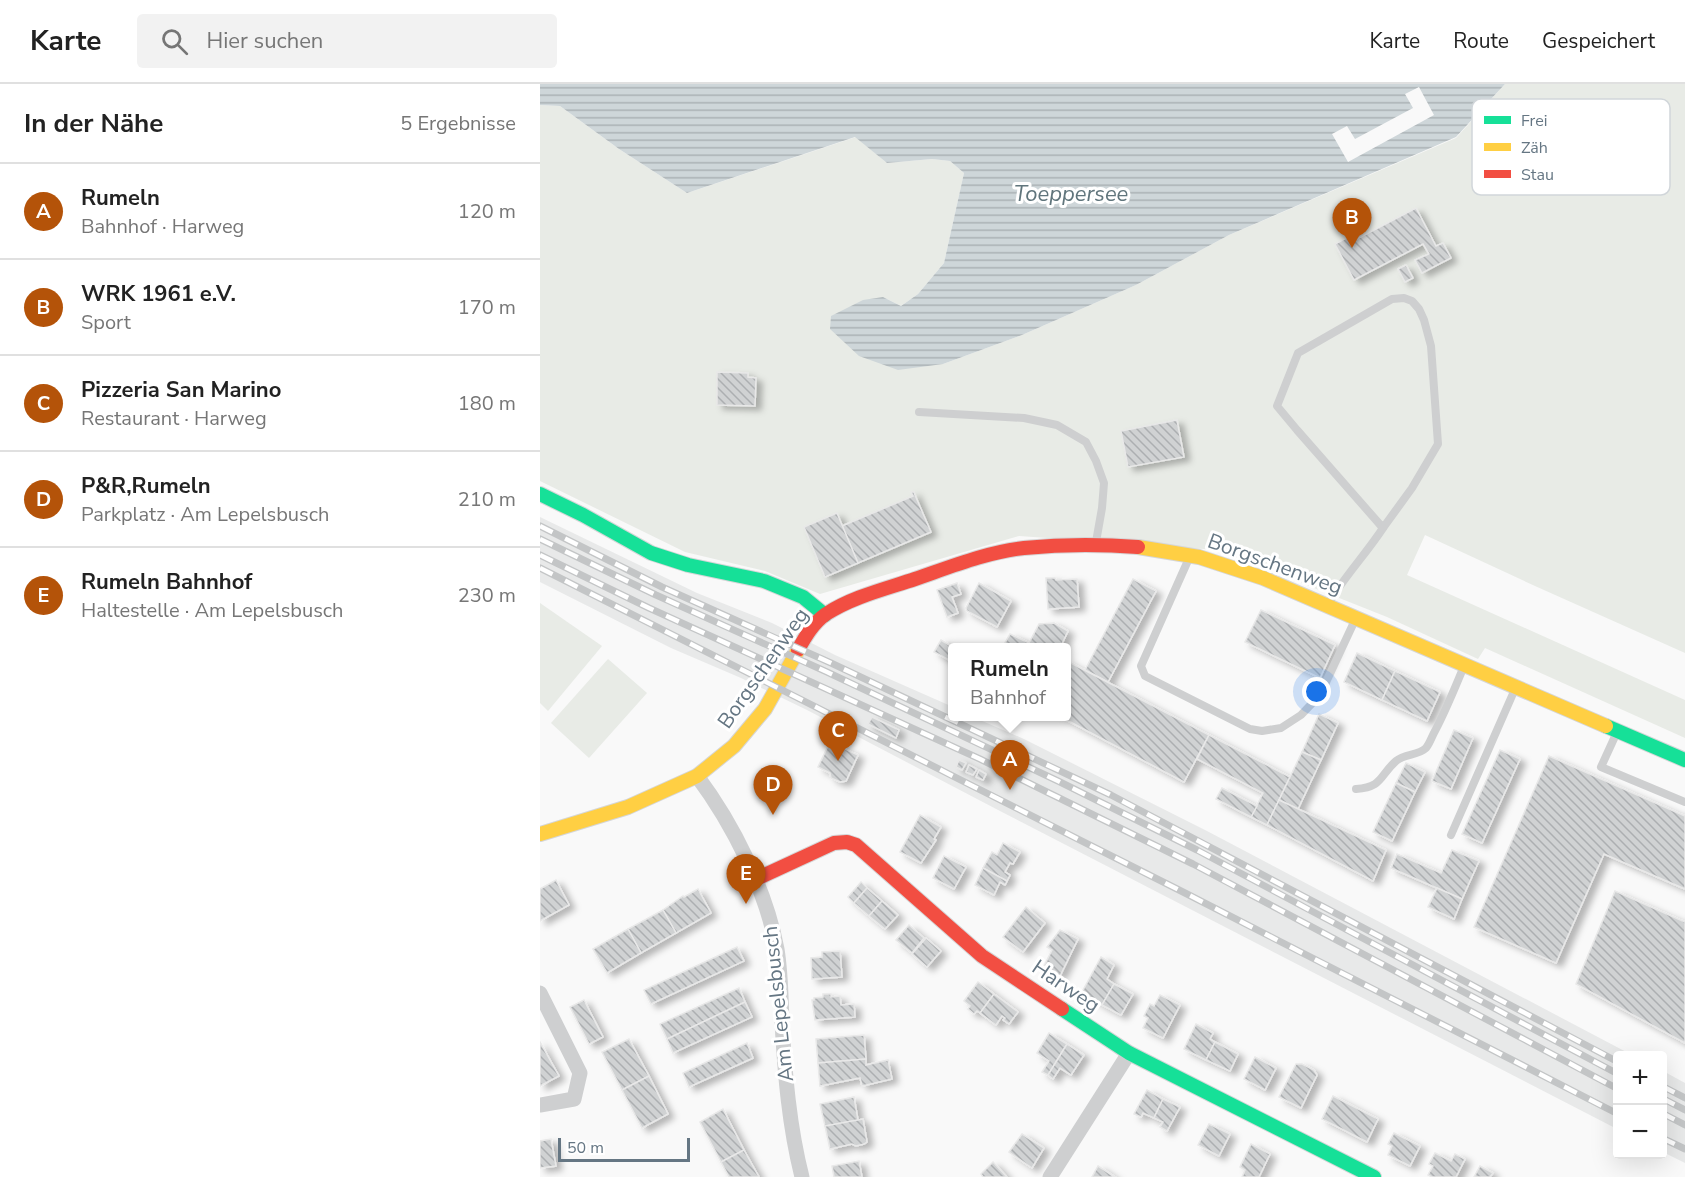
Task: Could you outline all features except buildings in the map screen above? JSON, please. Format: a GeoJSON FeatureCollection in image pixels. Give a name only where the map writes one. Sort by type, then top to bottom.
{"type":"FeatureCollection","features":[{"type":"Feature","properties":{"kind":"main road"},"geometry":{"type":"LineString","coordinates":[[540,494],[651,553],[688,565],[764,581],[803,597],[825,615]]}},
{"type":"Feature","properties":{"kind":"main road","name":"Borgschenweg"},"geometry":{"type":"LineString","coordinates":[[540,834],[628,807],[697,776],[734,747],[765,709],[804,639],[825,615],[864,596],[978,558],[1023,548],[1095,544],[1199,556],[1263,578],[1328,605],[1685,760]]}},
{"type":"Feature","properties":{"kind":"main road","name":"Harweg"},"geometry":{"type":"LineString","coordinates":[[756,879],[834,843],[852,842],[982,956],[1129,1053],[1374,1177]]}},
{"type":"Feature","properties":{"kind":"street","name":"Am Lepelsbusch"},"geometry":{"type":"LineString","coordinates":[[697,776],[711,795],[756,879],[768,911],[777,951],[787,1099],[802,1177]]}},
{"type":"Feature","properties":{"kind":"street"},"geometry":{"type":"LineString","coordinates":[[540,993],[580,1073],[574,1099],[540,1105]]}},
{"type":"Feature","properties":{"kind":"street"},"geometry":{"type":"LineString","coordinates":[[1050,1177],[1129,1053]]}},
{"type":"Feature","properties":{"kind":"lane"},"geometry":{"type":"LineString","coordinates":[[1328,605],[1338,587],[1367,552],[1412,488],[1438,444],[1431,346],[1419,309],[1412,301],[1404,298],[1392,299],[1298,353],[1277,406],[1383,528]]}},
{"type":"Feature","properties":{"kind":"lane"},"geometry":{"type":"LineString","coordinates":[[919,412],[1024,418],[1057,425],[1086,442],[1104,483],[1095,544]]}},
{"type":"Feature","properties":{"kind":"lane"},"geometry":{"type":"LineString","coordinates":[[1190,555],[1141,666],[1145,676],[1250,729],[1262,731],[1281,728],[1301,715],[1320,695],[1356,617]]}},
{"type":"Feature","properties":{"kind":"lane"},"geometry":{"type":"LineString","coordinates":[[1356,789],[1369,788],[1379,782],[1389,767],[1398,759],[1427,747],[1465,665]]}},
{"type":"Feature","properties":{"kind":"lane"},"geometry":{"type":"LineString","coordinates":[[1451,835],[1516,687]]}},
{"type":"Feature","properties":{"kind":"lane"},"geometry":{"type":"LineString","coordinates":[[1618,731],[1601,767],[1685,802]]}},
{"type":"Feature","properties":{"kind":"shaded area"},"geometry":{"type":"Polygon","coordinates":[[[1505,84],[1685,84],[1685,653],[1425,535],[1407,575],[1685,700],[1685,738],[1485,648],[1478,659],[1387,617],[1218,550],[1019,536],[820,594],[765,571],[685,552],[540,481],[540,105],[560,106],[619,149],[687,193],[856,137],[887,163],[932,159],[950,161],[964,173],[944,263],[918,294],[901,306],[883,297],[943,364],[1022,335],[1136,285],[1229,235],[1456,138],[1472,120],[1472,195],[1670,195],[1670,99],[1491,99],[1505,84]]]}},
{"type":"Feature","properties":{"kind":"shaded area"},"geometry":{"type":"Polygon","coordinates":[[[540,517],[697,593],[772,623],[835,655],[948,705],[948,721],[982,721],[1024,739],[1207,831],[1624,1051],[1613,1051],[1613,1127],[807,710],[671,648],[540,582],[540,517]]]}},
{"type":"Feature","properties":{"kind":"shaded area"},"geometry":{"type":"Polygon","coordinates":[[[540,603],[602,646],[548,711],[540,703],[540,603]]]}},
{"type":"Feature","properties":{"kind":"shaded area"},"geometry":{"type":"Polygon","coordinates":[[[608,659],[647,693],[589,758],[551,723],[608,659]]]}},
{"type":"Feature","properties":{"kind":"shaded area"},"geometry":{"type":"Polygon","coordinates":[[[1667,1073],[1685,1083],[1685,1163],[1667,1154],[1667,1073]]]}},
{"type":"Feature","properties":{"kind":"water","name":"Toeppersee"},"geometry":{"type":"Polygon","coordinates":[[[540,84],[1505,84],[1491,99],[1472,99],[1472,120],[1456,137],[1229,235],[1136,285],[1022,335],[943,364],[898,370],[859,356],[830,329],[831,316],[863,300],[883,297],[901,306],[918,294],[944,263],[964,173],[950,161],[932,159],[887,163],[855,137],[687,193],[619,149],[560,106],[540,105],[540,84]]]}},
{"type":"Feature","properties":{"kind":"pier"},"geometry":{"type":"Polygon","coordinates":[[[1419,87],[1434,115],[1348,162],[1332,134],[1347,126],[1355,139],[1413,108],[1405,94],[1419,87]]]}},
{"type":"Feature","properties":{"kind":"railway"},"geometry":{"type":"LineString","coordinates":[[540,526],[662,587],[948,718]]}},
{"type":"Feature","properties":{"kind":"railway"},"geometry":{"type":"LineString","coordinates":[[540,539],[1058,781],[1197,850],[1613,1071]]}},
{"type":"Feature","properties":{"kind":"railway"},"geometry":{"type":"LineString","coordinates":[[540,555],[649,608],[980,759],[1193,864],[1613,1086]]}},
{"type":"Feature","properties":{"kind":"railway"},"geometry":{"type":"LineString","coordinates":[[540,568],[1613,1111]]}},
{"type":"Feature","properties":{"kind":"railway"},"geometry":{"type":"LineString","coordinates":[[954,721],[1111,795],[1613,1059]]}},
{"type":"Feature","properties":{"kind":"railway"},"geometry":{"type":"LineString","coordinates":[[1667,1089],[1685,1098]]}},
{"type":"Feature","properties":{"kind":"railway"},"geometry":{"type":"LineString","coordinates":[[1667,1101],[1685,1110]]}},
{"type":"Feature","properties":{"kind":"railway"},"geometry":{"type":"LineString","coordinates":[[1667,1116],[1685,1125]]}},
{"type":"Feature","properties":{"kind":"railway"},"geometry":{"type":"LineString","coordinates":[[1667,1140],[1685,1149]]}},
{"type":"Feature","properties":{"kind":"traffic: fast"},"geometry":{"type":"LineString","coordinates":[[540,494],[651,553],[688,565],[764,581],[803,597],[825,615]]}},
{"type":"Feature","properties":{"kind":"traffic: fast"},"geometry":{"type":"LineString","coordinates":[[1606,726],[1685,760]]}},
{"type":"Feature","properties":{"kind":"traffic: fast"},"geometry":{"type":"LineString","coordinates":[[1062,1009],[1129,1053],[1374,1177]]}},
{"type":"Feature","properties":{"kind":"traffic: slow"},"geometry":{"type":"LineString","coordinates":[[1138,547],[1199,557],[1263,578],[1606,726]]}},
{"type":"Feature","properties":{"kind":"traffic: slow"},"geometry":{"type":"LineString","coordinates":[[540,834],[628,807],[697,776],[734,746],[765,709],[798,650]]}},
{"type":"Feature","properties":{"kind":"traffic: jam"},"geometry":{"type":"LineString","coordinates":[[798,650],[817,622],[836,608],[869,594],[969,560],[1010,550],[1039,547],[1081,545],[1138,547]]}},
{"type":"Feature","properties":{"kind":"traffic: jam"},"geometry":{"type":"LineString","coordinates":[[756,879],[834,843],[847,842],[856,845],[982,956],[1062,1009]]}},
{"type":"Feature","properties":{"kind":"place","name":"WRK 1961 e.V."},"geometry":{"type":"Point","coordinates":[1352,248]}},
{"type":"Feature","properties":{"kind":"place","name":"Pizzeria San Marino"},"geometry":{"type":"Point","coordinates":[838,761]}},
{"type":"Feature","properties":{"kind":"place","name":"Rumeln"},"geometry":{"type":"Point","coordinates":[1010,790]}},
{"type":"Feature","properties":{"kind":"place","name":"P&R,Rumeln"},"geometry":{"type":"Point","coordinates":[773,815]}},
{"type":"Feature","properties":{"kind":"place","name":"Rumeln Bahnhof"},"geometry":{"type":"Point","coordinates":[746,904]}}]}
